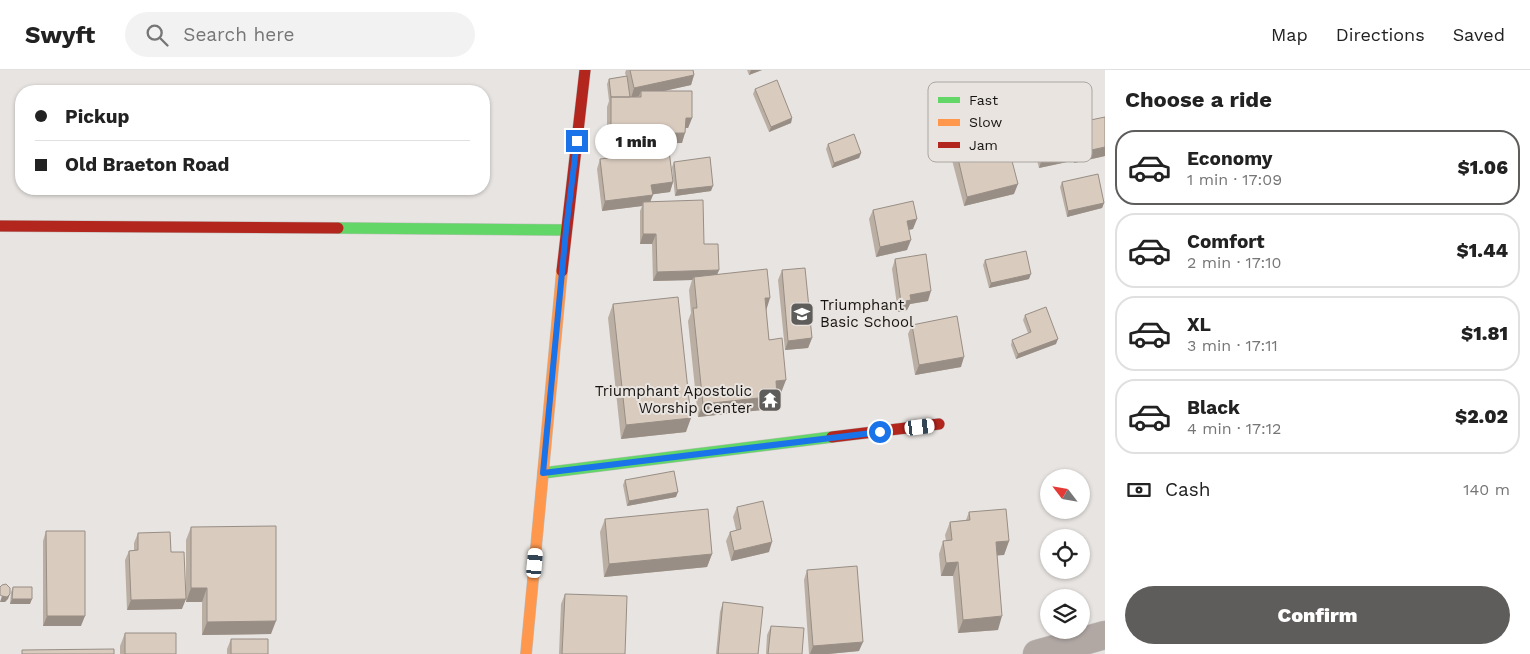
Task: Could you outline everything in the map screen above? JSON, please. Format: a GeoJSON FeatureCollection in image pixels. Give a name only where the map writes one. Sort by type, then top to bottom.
{"type":"FeatureCollection","features":[{"type":"Feature","properties":{"kind":"street"},"geometry":{"type":"LineString","coordinates":[[526,654],[566,230],[585,70]]}},
{"type":"Feature","properties":{"kind":"street"},"geometry":{"type":"LineString","coordinates":[[0,226],[566,230]]}},
{"type":"Feature","properties":{"kind":"street"},"geometry":{"type":"LineString","coordinates":[[543,473],[939,424]]}},
{"type":"Feature","properties":{"kind":"street"},"geometry":{"type":"LineString","coordinates":[[1037,654],[1105,635]]}},
{"type":"Feature","properties":{"kind":"building"},"geometry":{"type":"Polygon","coordinates":[[[630,70],[693,70],[694,75],[634,88],[630,70]]]}},
{"type":"Feature","properties":{"kind":"building"},"geometry":{"type":"Polygon","coordinates":[[[627,76],[630,97],[611,97],[609,79],[627,76]]]}},
{"type":"Feature","properties":{"kind":"building"},"geometry":{"type":"Polygon","coordinates":[[[777,80],[792,118],[771,127],[755,89],[777,80]]]}},
{"type":"Feature","properties":{"kind":"building"},"geometry":{"type":"Polygon","coordinates":[[[641,91],[692,91],[692,118],[686,118],[685,133],[611,134],[611,97],[641,97],[641,91]]]}},
{"type":"Feature","properties":{"kind":"building"},"geometry":{"type":"Polygon","coordinates":[[[1105,117],[1105,147],[1092,150],[1092,120],[1105,117]]]}},
{"type":"Feature","properties":{"kind":"building"},"geometry":{"type":"Polygon","coordinates":[[[854,134],[861,153],[834,163],[828,144],[854,134]]]}},
{"type":"Feature","properties":{"kind":"building"},"geometry":{"type":"Polygon","coordinates":[[[669,151],[673,182],[651,185],[653,195],[605,201],[600,159],[669,151]]]}},
{"type":"Feature","properties":{"kind":"building"},"geometry":{"type":"Polygon","coordinates":[[[710,157],[713,186],[677,190],[674,162],[710,157]]]}},
{"type":"Feature","properties":{"kind":"building"},"geometry":{"type":"Polygon","coordinates":[[[959,162],[1012,162],[1018,184],[967,197],[959,162]]]}},
{"type":"Feature","properties":{"kind":"building"},"geometry":{"type":"Polygon","coordinates":[[[1098,174],[1104,203],[1068,211],[1062,182],[1098,174]]]}},
{"type":"Feature","properties":{"kind":"building"},"geometry":{"type":"Polygon","coordinates":[[[703,200],[704,244],[718,244],[719,270],[657,272],[656,234],[643,234],[643,202],[703,200]]]}},
{"type":"Feature","properties":{"kind":"building"},"geometry":{"type":"Polygon","coordinates":[[[913,201],[917,219],[907,221],[911,240],[880,247],[873,210],[913,201]]]}},
{"type":"Feature","properties":{"kind":"building"},"geometry":{"type":"Polygon","coordinates":[[[1026,251],[1031,274],[991,283],[985,260],[1026,251]]]}},
{"type":"Feature","properties":{"kind":"building"},"geometry":{"type":"Polygon","coordinates":[[[926,254],[931,291],[910,295],[911,300],[901,302],[895,259],[926,254]]]}},
{"type":"Feature","properties":{"kind":"building"},"geometry":{"type":"Polygon","coordinates":[[[805,268],[812,338],[788,341],[782,270],[805,268]]]}},
{"type":"Feature","properties":{"kind":"building"},"geometry":{"type":"Polygon","coordinates":[[[767,269],[770,298],[765,298],[769,340],[782,338],[786,380],[776,381],[777,396],[703,404],[693,308],[697,308],[694,277],[767,269]]]}},
{"type":"Feature","properties":{"kind":"building"},"geometry":{"type":"Polygon","coordinates":[[[678,297],[691,418],[626,425],[613,304],[678,297]]]}},
{"type":"Feature","properties":{"kind":"building"},"geometry":{"type":"Polygon","coordinates":[[[1046,307],[1058,339],[1018,354],[1012,340],[1031,332],[1025,315],[1046,307]]]}},
{"type":"Feature","properties":{"kind":"building"},"geometry":{"type":"Polygon","coordinates":[[[957,316],[964,357],[919,365],[912,325],[957,316]]]}},
{"type":"Feature","properties":{"kind":"building"},"geometry":{"type":"Polygon","coordinates":[[[674,471],[678,492],[629,501],[625,480],[674,471]]]}},
{"type":"Feature","properties":{"kind":"building"},"geometry":{"type":"Polygon","coordinates":[[[763,501],[772,542],[734,551],[730,532],[741,529],[737,507],[763,501]]]}},
{"type":"Feature","properties":{"kind":"building"},"geometry":{"type":"Polygon","coordinates":[[[708,509],[712,554],[609,564],[605,519],[708,509]]]}},
{"type":"Feature","properties":{"kind":"building"},"geometry":{"type":"Polygon","coordinates":[[[1006,509],[1009,541],[996,542],[1002,616],[963,620],[958,562],[946,563],[943,541],[952,540],[950,522],[970,520],[969,512],[1006,509]]]}},
{"type":"Feature","properties":{"kind":"building"},"geometry":{"type":"Polygon","coordinates":[[[276,526],[276,621],[207,622],[207,588],[191,588],[191,527],[276,526]]]}},
{"type":"Feature","properties":{"kind":"building"},"geometry":{"type":"Polygon","coordinates":[[[46,531],[85,531],[85,616],[47,616],[46,531]]]}},
{"type":"Feature","properties":{"kind":"building"},"geometry":{"type":"Polygon","coordinates":[[[170,532],[171,552],[184,552],[186,599],[131,600],[129,551],[138,550],[138,533],[170,532]]]}},
{"type":"Feature","properties":{"kind":"building"},"geometry":{"type":"Polygon","coordinates":[[[857,566],[863,642],[813,646],[807,570],[857,566]]]}},
{"type":"Feature","properties":{"kind":"building"},"geometry":{"type":"Polygon","coordinates":[[[6,584],[10,588],[10,594],[7,597],[0,595],[0,587],[6,584]]]}},
{"type":"Feature","properties":{"kind":"building"},"geometry":{"type":"Polygon","coordinates":[[[13,587],[32,587],[32,599],[12,599],[13,587]]]}},
{"type":"Feature","properties":{"kind":"building"},"geometry":{"type":"Polygon","coordinates":[[[565,594],[627,596],[625,654],[562,654],[565,594]]]}},
{"type":"Feature","properties":{"kind":"building"},"geometry":{"type":"Polygon","coordinates":[[[723,602],[763,607],[758,654],[718,654],[723,602]]]}},
{"type":"Feature","properties":{"kind":"building"},"geometry":{"type":"Polygon","coordinates":[[[771,626],[804,628],[802,654],[768,654],[771,626]]]}},
{"type":"Feature","properties":{"kind":"building"},"geometry":{"type":"Polygon","coordinates":[[[125,633],[176,633],[176,654],[125,654],[125,633]]]}},
{"type":"Feature","properties":{"kind":"building"},"geometry":{"type":"Polygon","coordinates":[[[231,639],[268,639],[268,654],[231,654],[231,639]]]}},
{"type":"Feature","properties":{"kind":"building"},"geometry":{"type":"Polygon","coordinates":[[[114,649],[114,654],[22,654],[22,650],[114,649]]]}},
{"type":"Feature","properties":{"kind":"traffic: fast"},"geometry":{"type":"LineString","coordinates":[[338,228],[566,230]]}},
{"type":"Feature","properties":{"kind":"traffic: fast"},"geometry":{"type":"LineString","coordinates":[[543,473],[832,437]]}},
{"type":"Feature","properties":{"kind":"traffic: slow"},"geometry":{"type":"LineString","coordinates":[[526,654],[562,271]]}},
{"type":"Feature","properties":{"kind":"traffic: jam"},"geometry":{"type":"LineString","coordinates":[[562,271],[585,70]]}},
{"type":"Feature","properties":{"kind":"traffic: jam"},"geometry":{"type":"LineString","coordinates":[[0,226],[338,228]]}},
{"type":"Feature","properties":{"kind":"traffic: jam"},"geometry":{"type":"LineString","coordinates":[[832,437],[939,424]]}},
{"type":"Feature","properties":{"kind":"place","name":"Triumphant Basic School"},"geometry":{"type":"Point","coordinates":[802,314]}},
{"type":"Feature","properties":{"kind":"place","name":"Triumphant Apostolic Worship Center"},"geometry":{"type":"Point","coordinates":[770,400]}},
{"type":"Feature","properties":{"kind":"route"},"geometry":{"type":"LineString","coordinates":[[577,141],[566,230],[543,473],[880,432]]}}]}
